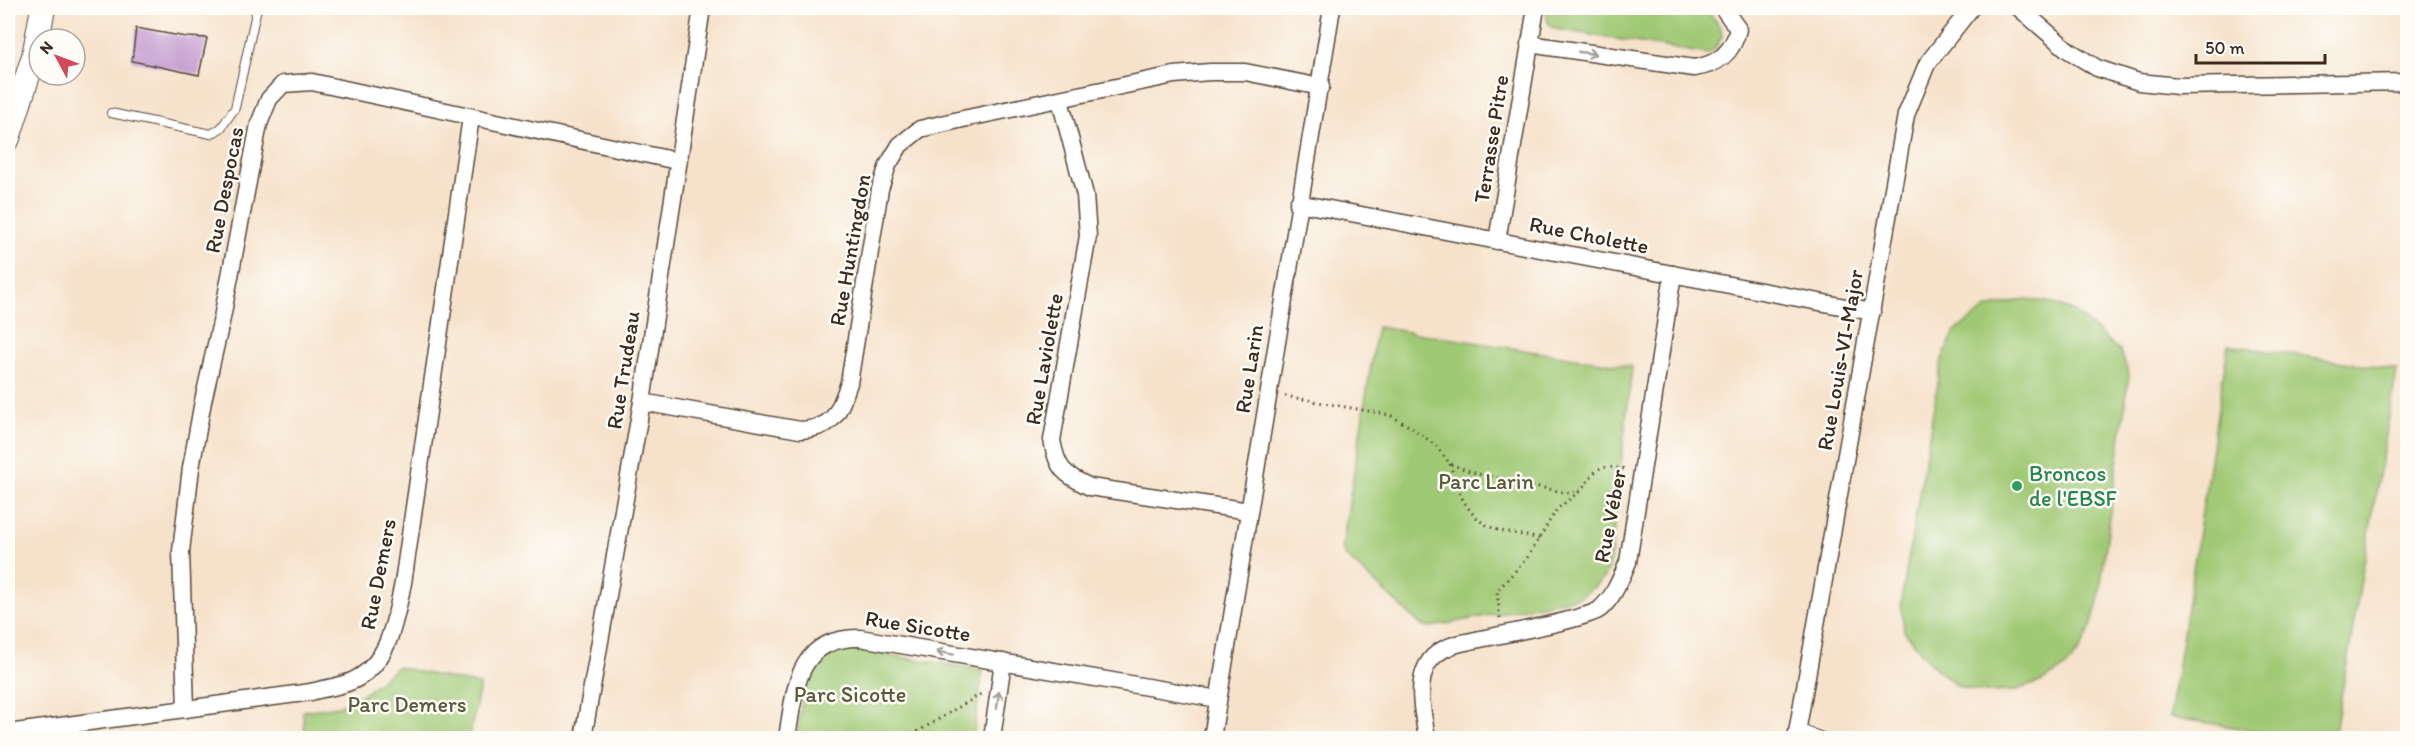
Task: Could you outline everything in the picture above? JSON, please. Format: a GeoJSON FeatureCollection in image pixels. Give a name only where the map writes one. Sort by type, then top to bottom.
{"type":"FeatureCollection","features":[{"type":"Feature","properties":{"kind":"street"},"geometry":{"type":"LineString","coordinates":[[8,138],[34,56],[43,8]]}},
{"type":"Feature","properties":{"kind":"street","name":"Rue Trudeau"},"geometry":{"type":"LineString","coordinates":[[583,738],[642,402],[702,8]]}},
{"type":"Feature","properties":{"kind":"street","name":"Rue Larin"},"geometry":{"type":"LineString","coordinates":[[1212,738],[1298,203],[1321,87],[1332,8]]}},
{"type":"Feature","properties":{"kind":"street","name":"Terrasse Pitre"},"geometry":{"type":"LineString","coordinates":[[1497,241],[1536,8]]}},
{"type":"Feature","properties":{"kind":"street"},"geometry":{"type":"LineString","coordinates":[[1529,44],[1694,68],[1710,66],[1725,55],[1735,41],[1738,29],[1723,8]]}},
{"type":"Feature","properties":{"kind":"street","name":"Rue Louis-VI-Major"},"geometry":{"type":"LineString","coordinates":[[1797,733],[1906,115],[1927,64],[1971,8]]}},
{"type":"Feature","properties":{"kind":"street"},"geometry":{"type":"LineString","coordinates":[[2019,8],[2068,50],[2097,68],[2139,82],[2178,86],[2408,82]]}},
{"type":"Feature","properties":{"kind":"street","name":"Rue Huntingdon"},"geometry":{"type":"LineString","coordinates":[[642,402],[800,430],[816,429],[833,419],[840,408],[849,383],[880,189],[888,165],[900,145],[920,129],[1174,75],[1245,72],[1321,87]]}},
{"type":"Feature","properties":{"kind":"street","name":"Rue Despocas"},"geometry":{"type":"LineString","coordinates":[[186,709],[181,551],[190,468],[202,401],[222,318],[259,124],[269,99],[283,84],[312,82],[677,161]]}},
{"type":"Feature","properties":{"kind":"street","name":"Rue Laviolette"},"geometry":{"type":"LineString","coordinates":[[1060,100],[1085,195],[1088,236],[1052,440],[1056,462],[1070,478],[1090,487],[1249,511]]}},
{"type":"Feature","properties":{"kind":"street","name":"Rue Demers"},"geometry":{"type":"LineString","coordinates":[[8,733],[311,692],[352,681],[374,665],[391,638],[403,583],[471,117]]}},
{"type":"Feature","properties":{"kind":"street","name":"Rue Cholette"},"geometry":{"type":"LineString","coordinates":[[1298,203],[1872,312]]}},
{"type":"Feature","properties":{"kind":"street","name":"Rue Véber"},"geometry":{"type":"LineString","coordinates":[[1427,738],[1419,693],[1423,674],[1432,659],[1447,646],[1575,618],[1599,610],[1617,587],[1628,562],[1673,274]]}},
{"type":"Feature","properties":{"kind":"street","name":"Rue Sicotte"},"geometry":{"type":"LineString","coordinates":[[786,738],[796,681],[803,665],[813,654],[843,638],[860,638],[1218,699]]}},
{"type":"Feature","properties":{"kind":"street"},"geometry":{"type":"LineString","coordinates":[[992,738],[1003,662]]}},
{"type":"Feature","properties":{"kind":"lane"},"geometry":{"type":"LineString","coordinates":[[111,113],[211,134],[220,128],[235,108],[257,8]]}},
{"type":"Feature","properties":{"kind":"lane"},"geometry":{"type":"LineString","coordinates":[[1797,733],[1825,738]]}},
{"type":"Feature","properties":{"kind":"path"},"geometry":{"type":"LineString","coordinates":[[1268,393],[1364,412],[1390,414],[1436,446],[1450,464],[1457,489],[1470,513],[1497,529],[1540,539]]}},
{"type":"Feature","properties":{"kind":"path"},"geometry":{"type":"LineString","coordinates":[[1450,464],[1478,474],[1567,493],[1581,490]]}},
{"type":"Feature","properties":{"kind":"path"},"geometry":{"type":"LineString","coordinates":[[1502,634],[1497,591],[1515,573],[1540,539],[1557,510],[1581,490],[1597,469],[1606,466]]}},
{"type":"Feature","properties":{"kind":"path"},"geometry":{"type":"LineString","coordinates":[[907,738],[985,691],[999,688]]}},
{"type":"Feature","properties":{"kind":"path"},"geometry":{"type":"LineString","coordinates":[[2401,738],[2408,690]]}},
{"type":"Feature","properties":{"kind":"green space"},"geometry":{"type":"Polygon","coordinates":[[[1547,8],[1706,8],[1721,28],[1722,37],[1714,50],[1708,54],[1555,29],[1547,20],[1547,8]]]}},
{"type":"Feature","properties":{"kind":"green space","name":"Broncos de l'EBSF"},"geometry":{"type":"Polygon","coordinates":[[[2026,299],[2052,303],[2076,313],[2121,352],[2129,375],[2099,597],[2091,627],[2080,650],[2066,667],[2043,681],[2013,691],[1987,692],[1959,687],[1932,665],[1904,631],[1901,602],[1942,359],[1955,331],[1987,308],[2026,299]]]}},
{"type":"Feature","properties":{"kind":"green space","name":"Parc Larin"},"geometry":{"type":"Polygon","coordinates":[[[1377,327],[1632,367],[1611,553],[1608,569],[1598,583],[1580,597],[1431,627],[1422,626],[1346,556],[1342,547],[1377,327]]]}},
{"type":"Feature","properties":{"kind":"green space"},"geometry":{"type":"Polygon","coordinates":[[[2228,345],[2397,370],[2334,738],[2302,738],[2170,717],[2228,345]]]}},
{"type":"Feature","properties":{"kind":"green space","name":"Parc Sicotte"},"geometry":{"type":"Polygon","coordinates":[[[843,648],[983,670],[973,738],[797,738],[803,697],[811,672],[829,654],[843,648]]]}},
{"type":"Feature","properties":{"kind":"green space","name":"Parc Demers"},"geometry":{"type":"Polygon","coordinates":[[[397,667],[480,685],[469,738],[305,738],[303,711],[339,706],[365,693],[397,667]]]}},
{"type":"Feature","properties":{"kind":"building"},"geometry":{"type":"Polygon","coordinates":[[[136,28],[186,37],[207,38],[199,75],[132,61],[136,28]]]}},
{"type":"Feature","properties":{"kind":"place","name":"Broncos de l'EBSF"},"geometry":{"type":"Point","coordinates":[2017,486]}}]}
